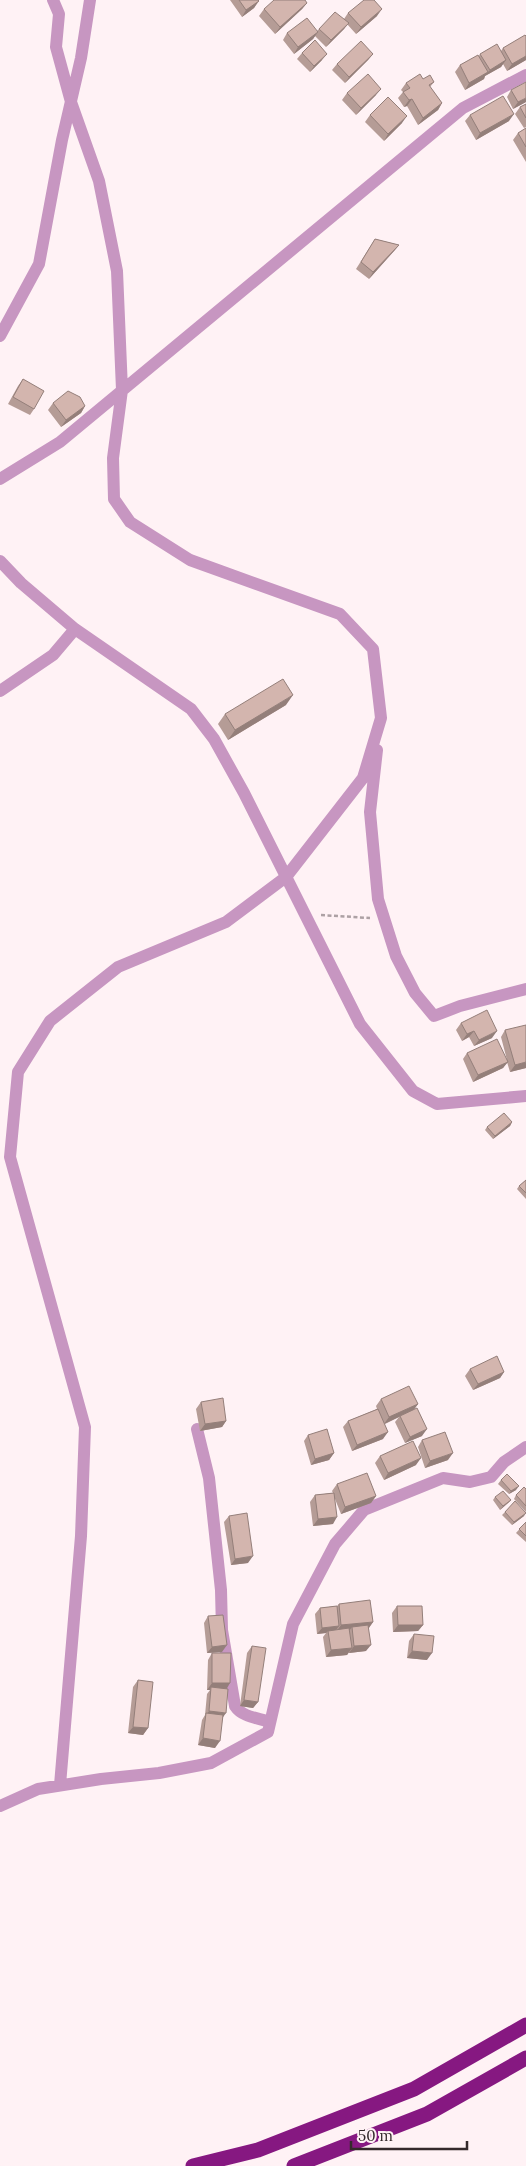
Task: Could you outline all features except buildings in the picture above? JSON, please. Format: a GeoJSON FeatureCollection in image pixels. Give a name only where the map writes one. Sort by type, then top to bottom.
{"type":"FeatureCollection","features":[{"type":"Feature","properties":{"kind":"highway"},"geometry":{"type":"LineString","coordinates":[[192,2166],[258,2150],[414,2089],[526,2025]]}},
{"type":"Feature","properties":{"kind":"highway"},"geometry":{"type":"LineString","coordinates":[[294,2166],[427,2114],[526,2058]]}},
{"type":"Feature","properties":{"kind":"street"},"geometry":{"type":"LineString","coordinates":[[54,0],[58,14],[56,47],[70,102],[99,181],[117,271],[122,390],[113,458],[114,499],[130,522],[190,560],[340,614],[373,649],[381,718],[370,812],[378,899],[396,956],[415,993],[434,1016],[460,1006],[526,989]]}},
{"type":"Feature","properties":{"kind":"street"},"geometry":{"type":"LineString","coordinates":[[0,336],[39,264],[70,102],[81,58],[90,0]]}},
{"type":"Feature","properties":{"kind":"street"},"geometry":{"type":"LineString","coordinates":[[0,480],[60,442],[463,108],[526,75]]}},
{"type":"Feature","properties":{"kind":"street"},"geometry":{"type":"LineString","coordinates":[[0,561],[20,583],[75,629],[191,708],[214,739],[360,1024],[413,1091],[437,1104],[526,1096]]}},
{"type":"Feature","properties":{"kind":"street"},"geometry":{"type":"LineString","coordinates":[[0,691],[53,654],[75,629]]}},
{"type":"Feature","properties":{"kind":"street"},"geometry":{"type":"LineString","coordinates":[[60,1785],[81,1536],[85,1427],[10,1157],[18,1072],[50,1021],[118,967],[226,922],[286,877],[363,778],[381,718]]}},
{"type":"Feature","properties":{"kind":"street"},"geometry":{"type":"LineString","coordinates":[[197,1430],[210,1478],[221,1590],[222,1630],[235,1706],[239,1712],[270,1722]]}},
{"type":"Feature","properties":{"kind":"street"},"geometry":{"type":"LineString","coordinates":[[0,1806],[38,1789],[159,1773],[211,1763],[268,1732],[293,1624],[335,1544],[364,1510],[443,1478],[470,1482],[491,1476],[504,1462],[526,1447]]}},
{"type":"Feature","properties":{"kind":"path"},"geometry":{"type":"LineString","coordinates":[[304,914],[384,919]]}}]}
